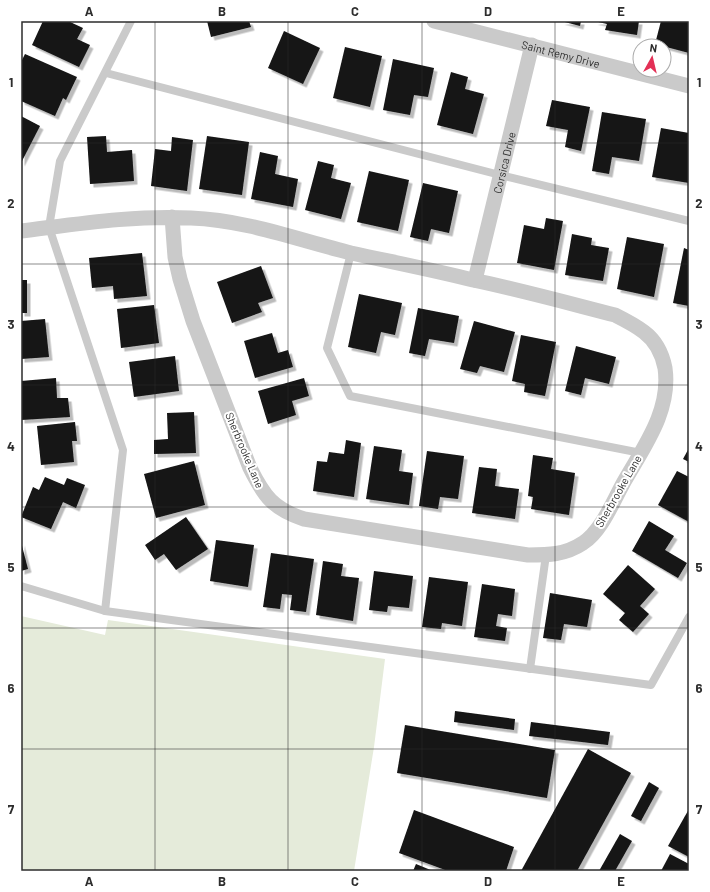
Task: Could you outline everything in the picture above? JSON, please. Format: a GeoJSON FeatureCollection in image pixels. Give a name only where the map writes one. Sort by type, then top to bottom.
{"type":"FeatureCollection","features":[{"type":"Feature","properties":{"kind":"street","name":"Saint Remy Drive"},"geometry":{"type":"LineString","coordinates":[[434,21],[689,86]]}},
{"type":"Feature","properties":{"kind":"street","name":"Corsica Drive"},"geometry":{"type":"LineString","coordinates":[[475,280],[532,45]]}},
{"type":"Feature","properties":{"kind":"street","name":"Sherbrooke Lane"},"geometry":{"type":"LineString","coordinates":[[21,231],[146,217],[172,217],[192,218],[239,224],[615,315],[632,323],[645,333],[660,351],[666,380],[664,400],[658,420],[645,447],[593,534],[584,543],[567,552],[546,555],[528,555],[304,519],[290,515],[268,499],[260,488],[250,468],[193,321],[180,279],[175,256],[172,217]]}},
{"type":"Feature","properties":{"kind":"lane"},"geometry":{"type":"LineString","coordinates":[[105,611],[123,450],[49,227],[60,161],[106,73],[131,21]]}},
{"type":"Feature","properties":{"kind":"lane"},"geometry":{"type":"LineString","coordinates":[[106,73],[500,175],[689,221]]}},
{"type":"Feature","properties":{"kind":"lane"},"geometry":{"type":"LineString","coordinates":[[351,252],[327,348],[350,396],[641,453]]}},
{"type":"Feature","properties":{"kind":"lane"},"geometry":{"type":"LineString","coordinates":[[530,669],[546,555]]}},
{"type":"Feature","properties":{"kind":"lane"},"geometry":{"type":"LineString","coordinates":[[21,586],[105,611],[651,685],[689,617]]}},
{"type":"Feature","properties":{"kind":"green space"},"geometry":{"type":"Polygon","coordinates":[[[21,616],[105,635],[108,620],[385,659],[374,747],[354,871],[21,871],[21,616]]]}},
{"type":"Feature","properties":{"kind":"building"},"geometry":{"type":"Polygon","coordinates":[[[43,21],[68,21],[83,28],[77,39],[90,45],[79,67],[32,45],[43,21]]]}},
{"type":"Feature","properties":{"kind":"building"},"geometry":{"type":"Polygon","coordinates":[[[207,21],[249,21],[251,27],[211,37],[207,21]]]}},
{"type":"Feature","properties":{"kind":"building"},"geometry":{"type":"Polygon","coordinates":[[[561,21],[581,21],[580,26],[561,21]]]}},
{"type":"Feature","properties":{"kind":"building"},"geometry":{"type":"Polygon","coordinates":[[[594,21],[639,21],[637,35],[605,30],[607,24],[594,21]]]}},
{"type":"Feature","properties":{"kind":"building"},"geometry":{"type":"Polygon","coordinates":[[[661,21],[689,21],[689,53],[672,48],[672,38],[657,38],[661,21]]]}},
{"type":"Feature","properties":{"kind":"building"},"geometry":{"type":"Polygon","coordinates":[[[284,31],[320,48],[303,84],[268,68],[284,31]]]}},
{"type":"Feature","properties":{"kind":"building"},"geometry":{"type":"Polygon","coordinates":[[[345,47],[382,56],[370,107],[333,98],[345,47]]]}},
{"type":"Feature","properties":{"kind":"building"},"geometry":{"type":"Polygon","coordinates":[[[25,54],[77,77],[66,100],[63,98],[55,116],[21,101],[21,62],[25,54]]]}},
{"type":"Feature","properties":{"kind":"building"},"geometry":{"type":"Polygon","coordinates":[[[393,59],[434,68],[428,97],[414,95],[410,115],[383,110],[393,59]]]}},
{"type":"Feature","properties":{"kind":"building"},"geometry":{"type":"Polygon","coordinates":[[[451,72],[468,77],[465,89],[484,94],[473,134],[437,125],[451,72]]]}},
{"type":"Feature","properties":{"kind":"building"},"geometry":{"type":"Polygon","coordinates":[[[552,100],[590,107],[581,151],[565,147],[568,130],[546,126],[552,100]]]}},
{"type":"Feature","properties":{"kind":"building"},"geometry":{"type":"Polygon","coordinates":[[[602,112],[646,119],[639,161],[612,157],[609,174],[592,171],[602,112]]]}},
{"type":"Feature","properties":{"kind":"building"},"geometry":{"type":"Polygon","coordinates":[[[21,116],[40,126],[21,163],[21,116]]]}},
{"type":"Feature","properties":{"kind":"building"},"geometry":{"type":"Polygon","coordinates":[[[661,128],[689,133],[689,183],[652,177],[661,128]]]}},
{"type":"Feature","properties":{"kind":"building"},"geometry":{"type":"Polygon","coordinates":[[[106,136],[107,152],[132,150],[134,181],[90,184],[87,137],[106,136]]]}},
{"type":"Feature","properties":{"kind":"building"},"geometry":{"type":"Polygon","coordinates":[[[207,136],[249,142],[242,195],[199,189],[207,136]]]}},
{"type":"Feature","properties":{"kind":"building"},"geometry":{"type":"Polygon","coordinates":[[[172,137],[193,140],[187,191],[151,186],[155,149],[171,151],[172,137]]]}},
{"type":"Feature","properties":{"kind":"building"},"geometry":{"type":"Polygon","coordinates":[[[260,152],[278,156],[275,174],[298,179],[293,207],[251,199],[260,152]]]}},
{"type":"Feature","properties":{"kind":"building"},"geometry":{"type":"Polygon","coordinates":[[[318,161],[334,165],[331,178],[351,183],[341,219],[305,210],[318,161]]]}},
{"type":"Feature","properties":{"kind":"building"},"geometry":{"type":"Polygon","coordinates":[[[369,171],[409,180],[398,231],[357,222],[369,171]]]}},
{"type":"Feature","properties":{"kind":"building"},"geometry":{"type":"Polygon","coordinates":[[[423,183],[458,191],[449,233],[431,229],[428,241],[410,237],[423,183]]]}},
{"type":"Feature","properties":{"kind":"building"},"geometry":{"type":"Polygon","coordinates":[[[546,218],[563,221],[554,270],[517,263],[524,225],[544,229],[546,218]]]}},
{"type":"Feature","properties":{"kind":"building"},"geometry":{"type":"Polygon","coordinates":[[[572,234],[592,238],[591,245],[609,248],[603,281],[565,275],[572,234]]]}},
{"type":"Feature","properties":{"kind":"building"},"geometry":{"type":"Polygon","coordinates":[[[627,237],[664,244],[654,297],[617,289],[627,237]]]}},
{"type":"Feature","properties":{"kind":"building"},"geometry":{"type":"Polygon","coordinates":[[[684,248],[689,250],[689,306],[673,303],[684,248]]]}},
{"type":"Feature","properties":{"kind":"building"},"geometry":{"type":"Polygon","coordinates":[[[142,253],[147,296],[114,299],[113,286],[92,288],[89,258],[142,253]]]}},
{"type":"Feature","properties":{"kind":"building"},"geometry":{"type":"Polygon","coordinates":[[[261,266],[273,298],[258,303],[262,312],[232,323],[217,282],[261,266]]]}},
{"type":"Feature","properties":{"kind":"building"},"geometry":{"type":"Polygon","coordinates":[[[21,280],[27,280],[27,313],[21,313],[21,280]]]}},
{"type":"Feature","properties":{"kind":"building"},"geometry":{"type":"Polygon","coordinates":[[[359,294],[402,303],[395,335],[381,332],[376,353],[348,347],[359,294]]]}},
{"type":"Feature","properties":{"kind":"building"},"geometry":{"type":"Polygon","coordinates":[[[154,305],[159,343],[121,348],[117,309],[154,305]]]}},
{"type":"Feature","properties":{"kind":"building"},"geometry":{"type":"Polygon","coordinates":[[[418,308],[459,316],[454,343],[429,339],[425,356],[409,353],[418,308]]]}},
{"type":"Feature","properties":{"kind":"building"},"geometry":{"type":"Polygon","coordinates":[[[45,319],[49,357],[21,359],[21,321],[45,319]]]}},
{"type":"Feature","properties":{"kind":"building"},"geometry":{"type":"Polygon","coordinates":[[[474,321],[515,332],[504,372],[480,366],[477,373],[460,369],[474,321]]]}},
{"type":"Feature","properties":{"kind":"building"},"geometry":{"type":"Polygon","coordinates":[[[272,333],[278,353],[288,350],[293,367],[255,378],[244,341],[272,333]]]}},
{"type":"Feature","properties":{"kind":"building"},"geometry":{"type":"Polygon","coordinates":[[[521,335],[556,342],[545,396],[524,392],[525,384],[512,381],[521,335]]]}},
{"type":"Feature","properties":{"kind":"building"},"geometry":{"type":"Polygon","coordinates":[[[576,346],[616,357],[609,384],[585,378],[581,395],[565,391],[576,346]]]}},
{"type":"Feature","properties":{"kind":"building"},"geometry":{"type":"Polygon","coordinates":[[[175,356],[179,391],[134,397],[129,362],[175,356]]]}},
{"type":"Feature","properties":{"kind":"building"},"geometry":{"type":"Polygon","coordinates":[[[56,378],[57,398],[68,398],[70,417],[21,420],[21,381],[56,378]]]}},
{"type":"Feature","properties":{"kind":"building"},"geometry":{"type":"Polygon","coordinates":[[[304,378],[309,396],[292,401],[296,415],[268,424],[258,391],[304,378]]]}},
{"type":"Feature","properties":{"kind":"building"},"geometry":{"type":"Polygon","coordinates":[[[194,412],[196,453],[154,454],[154,440],[168,439],[167,413],[194,412]]]}},
{"type":"Feature","properties":{"kind":"building"},"geometry":{"type":"Polygon","coordinates":[[[75,422],[77,441],[72,441],[74,462],[41,465],[37,426],[75,422]]]}},
{"type":"Feature","properties":{"kind":"building"},"geometry":{"type":"Polygon","coordinates":[[[346,440],[361,443],[354,497],[313,491],[317,461],[327,462],[329,452],[344,454],[346,440]]]}},
{"type":"Feature","properties":{"kind":"building"},"geometry":{"type":"Polygon","coordinates":[[[374,446],[402,450],[399,471],[413,473],[409,505],[366,499],[374,446]]]}},
{"type":"Feature","properties":{"kind":"building"},"geometry":{"type":"Polygon","coordinates":[[[689,448],[689,462],[683,459],[689,448]]]}},
{"type":"Feature","properties":{"kind":"building"},"geometry":{"type":"Polygon","coordinates":[[[427,451],[464,456],[458,499],[440,497],[438,509],[419,506],[427,451]]]}},
{"type":"Feature","properties":{"kind":"building"},"geometry":{"type":"Polygon","coordinates":[[[533,455],[553,458],[551,469],[575,473],[569,515],[531,509],[533,497],[528,496],[533,455]]]}},
{"type":"Feature","properties":{"kind":"building"},"geometry":{"type":"Polygon","coordinates":[[[194,461],[205,505],[156,518],[144,474],[194,461]]]}},
{"type":"Feature","properties":{"kind":"building"},"geometry":{"type":"Polygon","coordinates":[[[479,467],[497,469],[495,486],[519,489],[515,519],[472,513],[479,467]]]}},
{"type":"Feature","properties":{"kind":"building"},"geometry":{"type":"Polygon","coordinates":[[[677,471],[689,477],[689,522],[658,505],[677,471]]]}},
{"type":"Feature","properties":{"kind":"building"},"geometry":{"type":"Polygon","coordinates":[[[45,477],[64,485],[67,478],[85,485],[76,508],[63,502],[51,529],[21,517],[33,487],[39,490],[45,477]]]}},
{"type":"Feature","properties":{"kind":"building"},"geometry":{"type":"Polygon","coordinates":[[[186,517],[208,549],[176,570],[164,554],[155,560],[145,545],[186,517]]]}},
{"type":"Feature","properties":{"kind":"building"},"geometry":{"type":"Polygon","coordinates":[[[649,521],[674,536],[665,550],[687,563],[678,578],[632,551],[649,521]]]}},
{"type":"Feature","properties":{"kind":"building"},"geometry":{"type":"Polygon","coordinates":[[[216,540],[254,545],[248,587],[210,581],[216,540]]]}},
{"type":"Feature","properties":{"kind":"building"},"geometry":{"type":"Polygon","coordinates":[[[21,542],[28,569],[21,571],[21,542]]]}},
{"type":"Feature","properties":{"kind":"building"},"geometry":{"type":"Polygon","coordinates":[[[271,553],[314,559],[306,612],[290,610],[292,595],[282,594],[280,609],[263,607],[271,553]]]}},
{"type":"Feature","properties":{"kind":"building"},"geometry":{"type":"Polygon","coordinates":[[[323,561],[343,564],[341,576],[359,578],[353,621],[316,615],[323,561]]]}},
{"type":"Feature","properties":{"kind":"building"},"geometry":{"type":"Polygon","coordinates":[[[628,565],[655,589],[640,606],[649,614],[633,632],[619,620],[625,613],[603,594],[628,565]]]}},
{"type":"Feature","properties":{"kind":"building"},"geometry":{"type":"Polygon","coordinates":[[[374,571],[413,576],[409,608],[388,606],[387,612],[369,610],[374,571]]]}},
{"type":"Feature","properties":{"kind":"building"},"geometry":{"type":"Polygon","coordinates":[[[429,577],[468,582],[462,626],[442,623],[441,629],[422,627],[429,577]]]}},
{"type":"Feature","properties":{"kind":"building"},"geometry":{"type":"Polygon","coordinates":[[[482,584],[515,589],[512,616],[498,614],[496,626],[507,628],[505,641],[474,637],[482,584]]]}},
{"type":"Feature","properties":{"kind":"building"},"geometry":{"type":"Polygon","coordinates":[[[550,593],[592,600],[587,627],[564,624],[561,640],[543,638],[550,593]]]}},
{"type":"Feature","properties":{"kind":"building"},"geometry":{"type":"Polygon","coordinates":[[[455,711],[515,719],[514,730],[454,722],[455,711]]]}},
{"type":"Feature","properties":{"kind":"building"},"geometry":{"type":"Polygon","coordinates":[[[531,722],[610,732],[608,745],[529,736],[531,722]]]}},
{"type":"Feature","properties":{"kind":"building"},"geometry":{"type":"Polygon","coordinates":[[[405,725],[555,750],[547,798],[397,773],[405,725]]]}},
{"type":"Feature","properties":{"kind":"building"},"geometry":{"type":"Polygon","coordinates":[[[588,749],[631,773],[577,871],[521,871],[588,749]]]}},
{"type":"Feature","properties":{"kind":"building"},"geometry":{"type":"Polygon","coordinates":[[[649,782],[659,788],[641,821],[631,816],[649,782]]]}},
{"type":"Feature","properties":{"kind":"building"},"geometry":{"type":"Polygon","coordinates":[[[689,809],[689,857],[668,846],[689,809]]]}},
{"type":"Feature","properties":{"kind":"building"},"geometry":{"type":"Polygon","coordinates":[[[414,810],[514,847],[506,871],[448,871],[399,853],[414,810]]]}},
{"type":"Feature","properties":{"kind":"building"},"geometry":{"type":"Polygon","coordinates":[[[620,834],[632,841],[615,871],[599,871],[620,834]]]}},
{"type":"Feature","properties":{"kind":"building"},"geometry":{"type":"Polygon","coordinates":[[[670,854],[689,864],[689,871],[661,871],[670,854]]]}},
{"type":"Feature","properties":{"kind":"building"},"geometry":{"type":"Polygon","coordinates":[[[416,864],[433,871],[413,871],[416,864]]]}}]}
